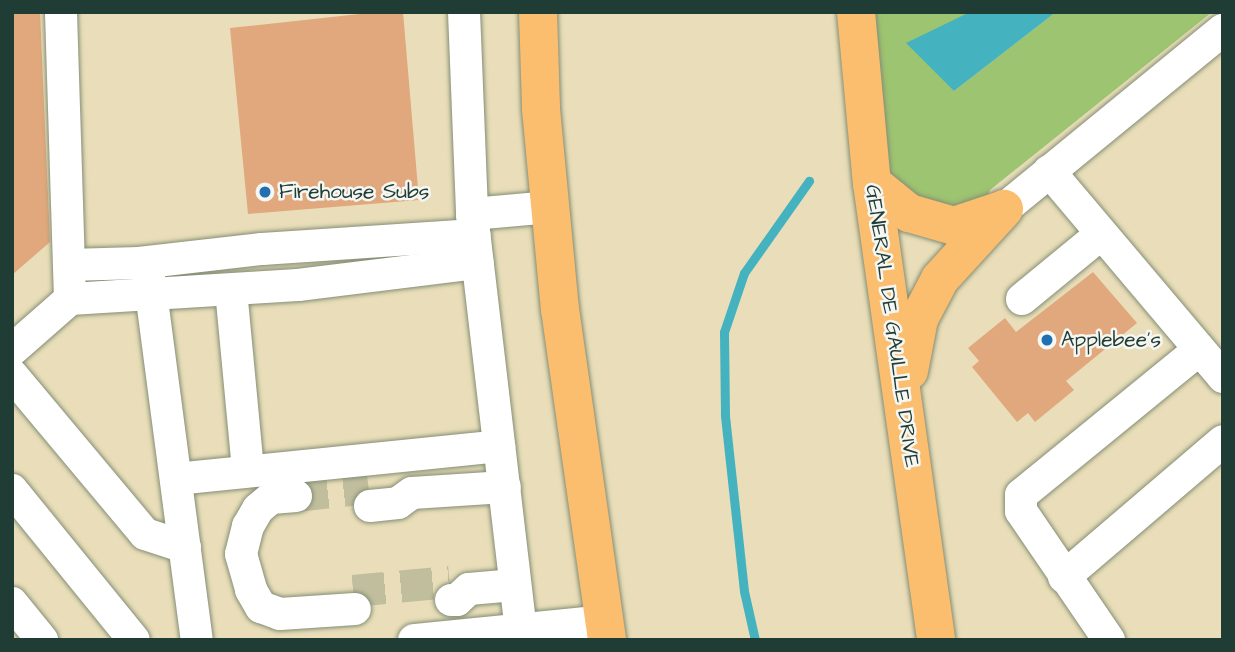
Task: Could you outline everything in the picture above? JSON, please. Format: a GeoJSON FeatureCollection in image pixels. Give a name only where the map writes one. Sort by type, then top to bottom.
{"type":"FeatureCollection","features":[{"type":"Feature","properties":{"kind":"main road"},"geometry":{"type":"LineString","coordinates":[[538,12],[541,109],[560,309],[606,631]]}},
{"type":"Feature","properties":{"kind":"main road","name":"GENERAL DE GAULLE DRIVE"},"geometry":{"type":"LineString","coordinates":[[856,12],[872,183],[936,640]]}},
{"type":"Feature","properties":{"kind":"main road"},"geometry":{"type":"LineString","coordinates":[[872,183],[909,213],[954,226],[1004,209]]}},
{"type":"Feature","properties":{"kind":"main road"},"geometry":{"type":"LineString","coordinates":[[902,401],[919,319],[940,279],[1004,209]]}},
{"type":"Feature","properties":{"kind":"street"},"geometry":{"type":"LineString","coordinates":[[61,12],[70,299]]}},
{"type":"Feature","properties":{"kind":"street"},"geometry":{"type":"LineString","coordinates":[[464,12],[475,237],[515,585],[509,634]]}},
{"type":"Feature","properties":{"kind":"street"},"geometry":{"type":"LineString","coordinates":[[1004,209],[1223,30]]}},
{"type":"Feature","properties":{"kind":"street"},"geometry":{"type":"LineString","coordinates":[[1049,171],[1223,377]]}},
{"type":"Feature","properties":{"kind":"street"},"geometry":{"type":"LineString","coordinates":[[12,351],[70,299],[231,290],[475,237],[551,207]]}},
{"type":"Feature","properties":{"kind":"street"},"geometry":{"type":"LineString","coordinates":[[1022,299],[1101,234]]}},
{"type":"Feature","properties":{"kind":"street"},"geometry":{"type":"LineString","coordinates":[[69,265],[148,262],[262,249],[475,237]]}},
{"type":"Feature","properties":{"kind":"street"},"geometry":{"type":"LineString","coordinates":[[148,262],[197,640]]}},
{"type":"Feature","properties":{"kind":"street"},"geometry":{"type":"LineString","coordinates":[[231,290],[248,471]]}},
{"type":"Feature","properties":{"kind":"street"},"geometry":{"type":"LineString","coordinates":[[1109,640],[1021,511],[1021,495],[1199,349]]}},
{"type":"Feature","properties":{"kind":"street"},"geometry":{"type":"LineString","coordinates":[[12,376],[145,534],[185,547]]}},
{"type":"Feature","properties":{"kind":"street"},"geometry":{"type":"LineString","coordinates":[[1064,577],[1223,441]]}},
{"type":"Feature","properties":{"kind":"street"},"geometry":{"type":"LineString","coordinates":[[176,479],[499,446]]}},
{"type":"Feature","properties":{"kind":"street"},"geometry":{"type":"LineString","coordinates":[[370,497],[398,503],[412,493],[505,487]]}},
{"type":"Feature","properties":{"kind":"street"},"geometry":{"type":"LineString","coordinates":[[12,490],[134,640]]}},
{"type":"Feature","properties":{"kind":"street"},"geometry":{"type":"LineString","coordinates":[[297,504],[271,498],[258,509],[248,526],[241,554],[251,590],[261,607],[280,614],[354,600]]}},
{"type":"Feature","properties":{"kind":"street"},"geometry":{"type":"LineString","coordinates":[[456,591],[515,585]]}},
{"type":"Feature","properties":{"kind":"street"},"geometry":{"type":"LineString","coordinates":[[12,603],[43,640]]}},
{"type":"Feature","properties":{"kind":"street"},"geometry":{"type":"LineString","coordinates":[[414,640],[606,631]]}},
{"type":"Feature","properties":{"kind":"green space"},"geometry":{"type":"Polygon","coordinates":[[[856,12],[970,12],[967,15],[954,91],[1056,12],[1212,12],[990,190],[980,217],[872,183],[856,12]]]}},
{"type":"Feature","properties":{"kind":"water"},"geometry":{"type":"Polygon","coordinates":[[[970,12],[1056,12],[954,91],[906,43],[970,12]]]}},
{"type":"Feature","properties":{"kind":"building"},"geometry":{"type":"Polygon","coordinates":[[[12,12],[40,12],[50,242],[12,275],[12,12]]]}},
{"type":"Feature","properties":{"kind":"building"},"geometry":{"type":"Polygon","coordinates":[[[378,12],[403,12],[419,200],[248,214],[230,28],[378,12]]]}},
{"type":"Feature","properties":{"kind":"building","name":"Applebee's"},"geometry":{"type":"Polygon","coordinates":[[[1093,272],[1137,323],[1066,381],[1074,390],[1035,422],[1028,413],[1017,422],[972,367],[979,361],[968,348],[1005,318],[1016,332],[1093,272]]]}},
{"type":"Feature","properties":{"kind":"waterway"},"geometry":{"type":"LineString","coordinates":[[755,640],[744,591],[725,415],[724,332],[744,273],[809,181]]}},
{"type":"Feature","properties":{"kind":"tunnel"},"geometry":{"type":"LineString","coordinates":[[296,496],[369,488]]}},
{"type":"Feature","properties":{"kind":"tunnel"},"geometry":{"type":"LineString","coordinates":[[353,591],[450,582]]}},
{"type":"Feature","properties":{"kind":"place","name":"Firehouse Subs"},"geometry":{"type":"Point","coordinates":[265,192]}},
{"type":"Feature","properties":{"kind":"place","name":"Applebee's"},"geometry":{"type":"Point","coordinates":[1047,340]}}]}
